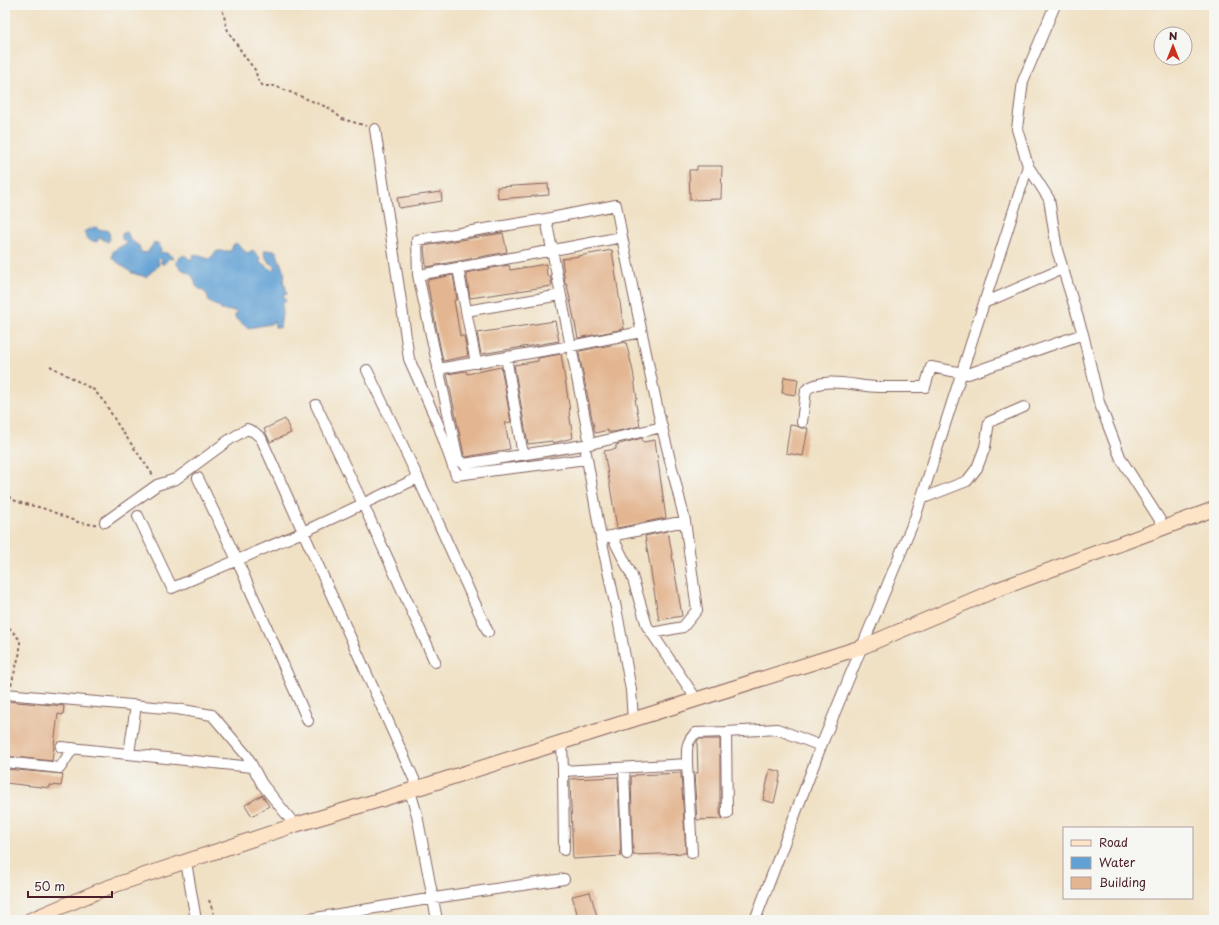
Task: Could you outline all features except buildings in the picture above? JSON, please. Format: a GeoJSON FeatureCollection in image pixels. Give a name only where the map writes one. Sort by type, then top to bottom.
{"type":"FeatureCollection","features":[{"type":"Feature","properties":{"kind":"main road"},"geometry":{"type":"LineString","coordinates":[[30,920],[106,888],[296,825],[862,648],[996,590],[1214,509]]}},
{"type":"Feature","properties":{"kind":"street"},"geometry":{"type":"LineString","coordinates":[[1055,5],[1023,80],[1017,129],[1028,166],[1048,199],[1056,250],[1083,334],[1099,402],[1121,459],[1165,528]]}},
{"type":"Feature","properties":{"kind":"street"},"geometry":{"type":"LineString","coordinates":[[375,129],[409,359],[438,424],[456,475],[587,459]]}},
{"type":"Feature","properties":{"kind":"street"},"geometry":{"type":"LineString","coordinates":[[754,920],[821,746],[915,518],[1028,166]]}},
{"type":"Feature","properties":{"kind":"street"},"geometry":{"type":"LineString","coordinates":[[652,633],[683,627],[697,610],[685,521],[641,332],[616,205],[546,219],[417,240],[418,276],[458,459],[464,464],[587,445],[662,427]]}},
{"type":"Feature","properties":{"kind":"street"},"geometry":{"type":"LineString","coordinates":[[546,219],[571,346],[587,445],[587,459],[601,538],[617,613],[630,690],[633,720]]}},
{"type":"Feature","properties":{"kind":"street"},"geometry":{"type":"LineString","coordinates":[[418,276],[622,237]]}},
{"type":"Feature","properties":{"kind":"street"},"geometry":{"type":"LineString","coordinates":[[458,268],[476,362]]}},
{"type":"Feature","properties":{"kind":"street"},"geometry":{"type":"LineString","coordinates":[[984,303],[1062,269]]}},
{"type":"Feature","properties":{"kind":"street"},"geometry":{"type":"LineString","coordinates":[[466,311],[560,295]]}},
{"type":"Feature","properties":{"kind":"street"},"geometry":{"type":"LineString","coordinates":[[438,369],[571,346],[641,332]]}},
{"type":"Feature","properties":{"kind":"street"},"geometry":{"type":"LineString","coordinates":[[802,422],[806,390],[811,386],[825,382],[877,387],[925,386],[931,367],[968,374],[1083,334]]}},
{"type":"Feature","properties":{"kind":"street"},"geometry":{"type":"LineString","coordinates":[[506,357],[523,455]]}},
{"type":"Feature","properties":{"kind":"street"},"geometry":{"type":"LineString","coordinates":[[366,370],[418,478],[488,632]]}},
{"type":"Feature","properties":{"kind":"street"},"geometry":{"type":"LineString","coordinates":[[316,405],[435,662]]}},
{"type":"Feature","properties":{"kind":"street"},"geometry":{"type":"LineString","coordinates":[[921,499],[967,481],[978,468],[985,447],[989,422],[1024,407]]}},
{"type":"Feature","properties":{"kind":"street"},"geometry":{"type":"LineString","coordinates":[[105,522],[157,485],[176,479],[229,440],[247,429],[254,432],[261,438],[414,789],[417,815],[437,920]]}},
{"type":"Feature","properties":{"kind":"street"},"geometry":{"type":"LineString","coordinates":[[198,478],[237,560],[308,721]]}},
{"type":"Feature","properties":{"kind":"street"},"geometry":{"type":"LineString","coordinates":[[138,516],[172,588],[303,532],[418,478]]}},
{"type":"Feature","properties":{"kind":"street"},"geometry":{"type":"LineString","coordinates":[[601,538],[685,521]]}},
{"type":"Feature","properties":{"kind":"street"},"geometry":{"type":"LineString","coordinates":[[612,536],[632,576],[647,626],[697,700]]}},
{"type":"Feature","properties":{"kind":"street"},"geometry":{"type":"LineString","coordinates":[[7,694],[177,708],[212,715],[247,756],[262,784],[296,825]]}},
{"type":"Feature","properties":{"kind":"street"},"geometry":{"type":"LineString","coordinates":[[129,754],[136,705]]}},
{"type":"Feature","properties":{"kind":"street"},"geometry":{"type":"LineString","coordinates":[[692,853],[687,745],[696,732],[776,729],[821,746]]}},
{"type":"Feature","properties":{"kind":"street"},"geometry":{"type":"LineString","coordinates":[[726,732],[727,814]]}},
{"type":"Feature","properties":{"kind":"street"},"geometry":{"type":"LineString","coordinates":[[562,743],[564,850]]}},
{"type":"Feature","properties":{"kind":"street"},"geometry":{"type":"LineString","coordinates":[[61,747],[252,766]]}},
{"type":"Feature","properties":{"kind":"street"},"geometry":{"type":"LineString","coordinates":[[5,762],[60,768],[73,748]]}},
{"type":"Feature","properties":{"kind":"street"},"geometry":{"type":"LineString","coordinates":[[563,771],[687,764]]}},
{"type":"Feature","properties":{"kind":"street"},"geometry":{"type":"LineString","coordinates":[[624,768],[627,854]]}},
{"type":"Feature","properties":{"kind":"street"},"geometry":{"type":"LineString","coordinates":[[186,862],[196,920]]}},
{"type":"Feature","properties":{"kind":"street"},"geometry":{"type":"LineString","coordinates":[[304,920],[434,898],[564,879]]}},
{"type":"Feature","properties":{"kind":"path"},"geometry":{"type":"LineString","coordinates":[[221,5],[228,31],[256,71],[257,79],[263,86],[275,86],[329,108],[342,119],[375,129]]}},
{"type":"Feature","properties":{"kind":"path"},"geometry":{"type":"LineString","coordinates":[[50,366],[94,390],[105,403],[152,475],[167,482]]}},
{"type":"Feature","properties":{"kind":"path"},"geometry":{"type":"LineString","coordinates":[[5,492],[8,497],[26,505],[44,508],[75,521],[94,525],[105,522]]}},
{"type":"Feature","properties":{"kind":"path"},"geometry":{"type":"LineString","coordinates":[[5,623],[20,640],[20,652],[7,694]]}},
{"type":"Feature","properties":{"kind":"path"},"geometry":{"type":"LineString","coordinates":[[209,900],[216,920]]}},
{"type":"Feature","properties":{"kind":"water"},"geometry":{"type":"Polygon","coordinates":[[[95,227],[102,230],[107,230],[110,239],[108,242],[99,237],[97,242],[89,240],[84,233],[85,231],[95,227]]]}},
{"type":"Feature","properties":{"kind":"water"},"geometry":{"type":"Polygon","coordinates":[[[126,232],[129,235],[129,239],[139,246],[141,252],[147,253],[154,243],[159,244],[161,249],[160,252],[167,253],[174,257],[173,259],[169,258],[164,264],[162,264],[160,262],[162,260],[160,258],[158,260],[159,265],[146,277],[132,273],[112,258],[113,251],[127,243],[122,239],[122,234],[126,232]]]}},
{"type":"Feature","properties":{"kind":"water"},"geometry":{"type":"Polygon","coordinates":[[[236,243],[247,253],[253,250],[260,258],[260,263],[264,264],[273,271],[276,268],[273,264],[269,263],[264,254],[265,250],[276,251],[285,275],[283,284],[285,285],[287,294],[283,295],[286,301],[281,305],[283,307],[280,328],[275,327],[274,321],[271,324],[248,328],[235,318],[235,315],[237,314],[235,311],[221,310],[219,307],[209,302],[207,294],[196,286],[193,277],[176,263],[178,259],[184,255],[191,260],[194,254],[209,259],[217,251],[231,251],[233,245],[236,243]]]}}]}
